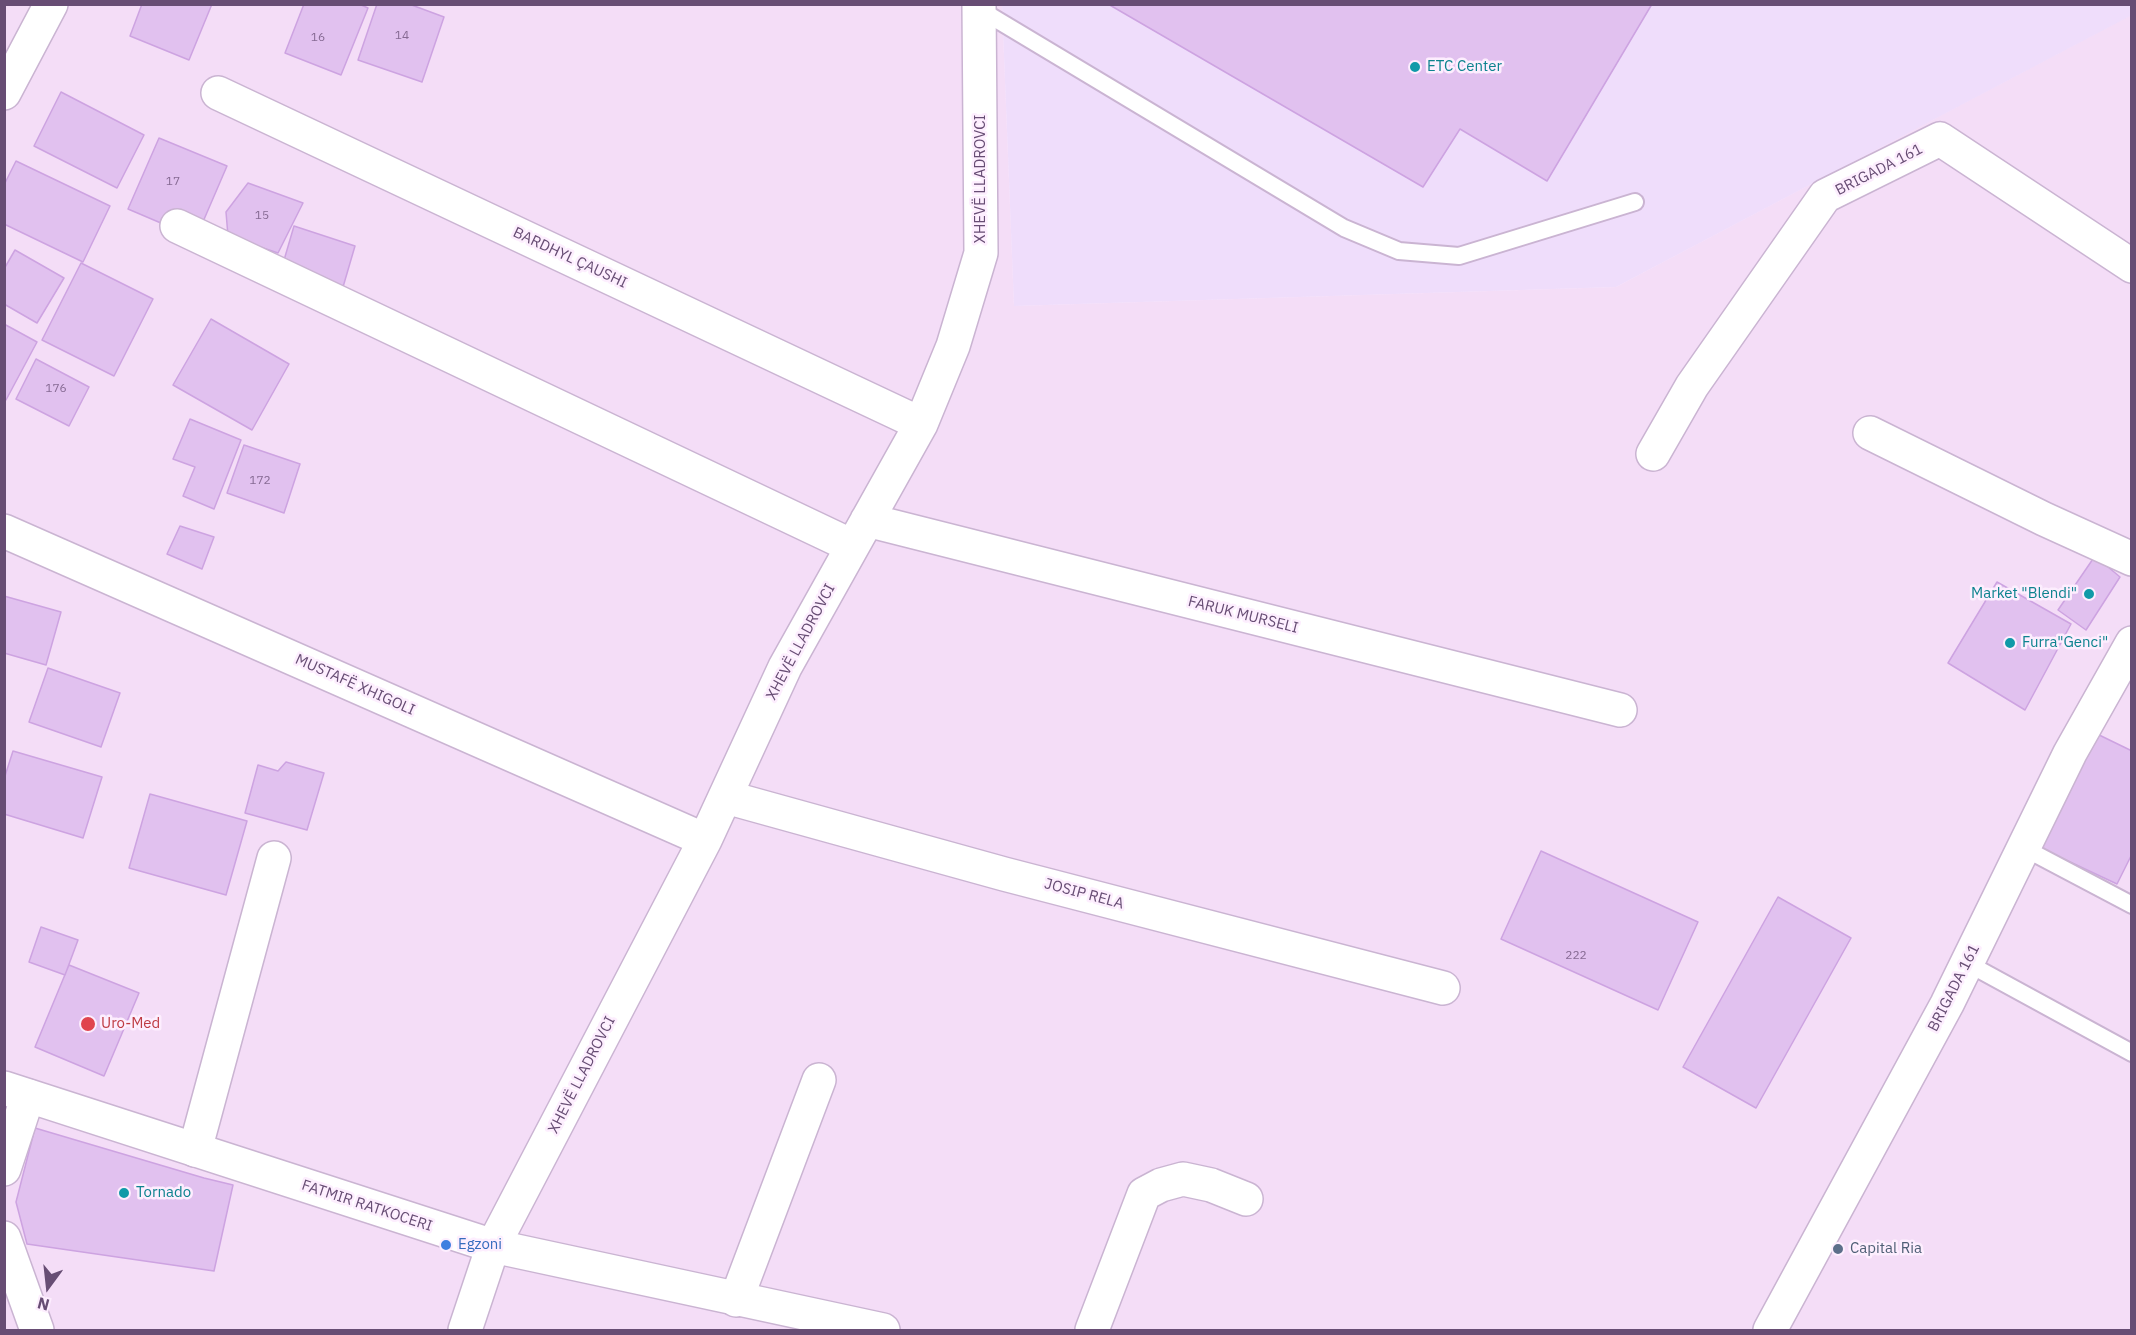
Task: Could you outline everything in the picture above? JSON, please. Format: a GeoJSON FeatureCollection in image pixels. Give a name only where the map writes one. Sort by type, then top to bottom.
{"type":"FeatureCollection","features":[{"type":"Feature","properties":{"kind":"street"},"geometry":{"type":"LineString","coordinates":[[4,93],[51,4]]}},
{"type":"Feature","properties":{"kind":"street","name":"XHEVË LLADROVCI"},"geometry":{"type":"LineString","coordinates":[[465,1330],[494,1246],[705,840],[785,667],[921,424],[953,346],[981,253],[974,6]]}},
{"type":"Feature","properties":{"kind":"street","name":"BARDHYL ÇAUSHI"},"geometry":{"type":"LineString","coordinates":[[218,93],[921,424]]}},
{"type":"Feature","properties":{"kind":"street","name":"BRIGADA 161"},"geometry":{"type":"LineString","coordinates":[[1653,454],[1692,386],[1825,196],[1940,139],[2132,266]]}},
{"type":"Feature","properties":{"kind":"street","name":"FARUK MURSELI"},"geometry":{"type":"LineString","coordinates":[[177,226],[860,533],[1620,710]]}},
{"type":"Feature","properties":{"kind":"street"},"geometry":{"type":"LineString","coordinates":[[1870,433],[2044,519],[2132,559]]}},
{"type":"Feature","properties":{"kind":"street","name":"MUSTAFË XHIGOLI"},"geometry":{"type":"LineString","coordinates":[[4,531],[705,840]]}},
{"type":"Feature","properties":{"kind":"street","name":"BRIGADA 161"},"geometry":{"type":"LineString","coordinates":[[1770,1330],[1947,1004],[2070,753],[2132,643]]}},
{"type":"Feature","properties":{"kind":"street","name":"JOSIP RELA"},"geometry":{"type":"LineString","coordinates":[[726,797],[1004,874],[1443,988]]}},
{"type":"Feature","properties":{"kind":"street"},"geometry":{"type":"LineString","coordinates":[[195,1150],[274,858]]}},
{"type":"Feature","properties":{"kind":"street"},"geometry":{"type":"LineString","coordinates":[[736,1300],[819,1080]]}},
{"type":"Feature","properties":{"kind":"street"},"geometry":{"type":"LineString","coordinates":[[4,1169],[16,1092]]}},
{"type":"Feature","properties":{"kind":"street","name":"FATMIR RATKOCERI"},"geometry":{"type":"LineString","coordinates":[[16,1092],[494,1246],[883,1330]]}},
{"type":"Feature","properties":{"kind":"street"},"geometry":{"type":"LineString","coordinates":[[1092,1330],[1144,1194],[1161,1185],[1183,1179],[1211,1185],[1245,1199]]}},
{"type":"Feature","properties":{"kind":"street"},"geometry":{"type":"LineString","coordinates":[[4,1238],[38,1330]]}},
{"type":"Feature","properties":{"kind":"lane"},"geometry":{"type":"LineString","coordinates":[[974,6],[1344,228],[1399,251],[1459,256],[1635,202]]}},
{"type":"Feature","properties":{"kind":"lane"},"geometry":{"type":"LineString","coordinates":[[2024,848],[2132,905]]}},
{"type":"Feature","properties":{"kind":"lane"},"geometry":{"type":"LineString","coordinates":[[1967,963],[2132,1053]]}},
{"type":"Feature","properties":{"kind":"shaded area"},"geometry":{"type":"Polygon","coordinates":[[[2131,4],[2132,15],[1616,287],[1014,306],[1002,5],[2131,4]]]}},
{"type":"Feature","properties":{"kind":"shaded area"},"geometry":{"type":"Polygon","coordinates":[[[5,5],[1002,5],[1014,306],[1616,287],[2131,15],[2131,1330],[5,1330],[5,5]]]}},
{"type":"Feature","properties":{"kind":"building"},"geometry":{"type":"Polygon","coordinates":[[[142,4],[212,4],[189,60],[130,36],[142,4]]]}},
{"type":"Feature","properties":{"kind":"building"},"geometry":{"type":"Polygon","coordinates":[[[304,4],[359,4],[368,8],[341,75],[285,53],[304,4]]]}},
{"type":"Feature","properties":{"kind":"building"},"geometry":{"type":"Polygon","coordinates":[[[377,4],[409,4],[444,17],[422,82],[358,60],[377,4]]]}},
{"type":"Feature","properties":{"kind":"building","name":"ETC Center"},"geometry":{"type":"Polygon","coordinates":[[[1108,4],[1652,4],[1547,181],[1460,129],[1423,187],[1108,4]]]}},
{"type":"Feature","properties":{"kind":"building"},"geometry":{"type":"Polygon","coordinates":[[[61,92],[144,135],[117,188],[34,146],[61,92]]]}},
{"type":"Feature","properties":{"kind":"building"},"geometry":{"type":"Polygon","coordinates":[[[159,138],[227,166],[196,238],[128,209],[159,138]]]}},
{"type":"Feature","properties":{"kind":"building"},"geometry":{"type":"Polygon","coordinates":[[[16,161],[110,206],[83,262],[4,224],[4,185],[16,161]]]}},
{"type":"Feature","properties":{"kind":"building"},"geometry":{"type":"Polygon","coordinates":[[[248,183],[303,203],[278,253],[228,236],[226,212],[248,183]]]}},
{"type":"Feature","properties":{"kind":"building"},"geometry":{"type":"Polygon","coordinates":[[[294,226],[355,246],[343,287],[282,267],[294,226]]]}},
{"type":"Feature","properties":{"kind":"building"},"geometry":{"type":"Polygon","coordinates":[[[15,250],[64,278],[37,323],[4,304],[4,269],[15,250]]]}},
{"type":"Feature","properties":{"kind":"building"},"geometry":{"type":"Polygon","coordinates":[[[81,263],[153,299],[114,376],[42,340],[81,263]]]}},
{"type":"Feature","properties":{"kind":"building"},"geometry":{"type":"Polygon","coordinates":[[[211,319],[289,364],[252,430],[173,385],[211,319]]]}},
{"type":"Feature","properties":{"kind":"building"},"geometry":{"type":"Polygon","coordinates":[[[4,324],[37,342],[6,400],[4,399],[4,324]]]}},
{"type":"Feature","properties":{"kind":"building"},"geometry":{"type":"Polygon","coordinates":[[[36,359],[89,387],[69,426],[16,399],[36,359]]]}},
{"type":"Feature","properties":{"kind":"building"},"geometry":{"type":"Polygon","coordinates":[[[190,419],[241,440],[214,509],[183,496],[195,467],[173,459],[190,419]]]}},
{"type":"Feature","properties":{"kind":"building"},"geometry":{"type":"Polygon","coordinates":[[[244,445],[300,464],[284,513],[227,493],[244,445]]]}},
{"type":"Feature","properties":{"kind":"building"},"geometry":{"type":"Polygon","coordinates":[[[180,526],[214,537],[202,569],[167,554],[180,526]]]}},
{"type":"Feature","properties":{"kind":"building","name":"Market \"Blendi\""},"geometry":{"type":"Polygon","coordinates":[[[2095,556],[2120,577],[2086,630],[2058,610],[2095,556]]]}},
{"type":"Feature","properties":{"kind":"building","name":"Furra\"Genci\""},"geometry":{"type":"Polygon","coordinates":[[[1997,582],[2071,624],[2025,710],[1948,663],[1997,582]]]}},
{"type":"Feature","properties":{"kind":"building"},"geometry":{"type":"Polygon","coordinates":[[[4,596],[61,612],[46,665],[4,653],[4,596]]]}},
{"type":"Feature","properties":{"kind":"building"},"geometry":{"type":"Polygon","coordinates":[[[48,668],[120,693],[101,747],[29,722],[48,668]]]}},
{"type":"Feature","properties":{"kind":"building"},"geometry":{"type":"Polygon","coordinates":[[[2093,732],[2132,751],[2132,854],[2117,884],[2036,846],[2093,732]]]}},
{"type":"Feature","properties":{"kind":"building"},"geometry":{"type":"Polygon","coordinates":[[[13,751],[102,777],[83,838],[4,814],[4,779],[13,751]]]}},
{"type":"Feature","properties":{"kind":"building"},"geometry":{"type":"Polygon","coordinates":[[[286,762],[324,773],[307,830],[245,813],[258,765],[278,771],[286,762]]]}},
{"type":"Feature","properties":{"kind":"building"},"geometry":{"type":"Polygon","coordinates":[[[150,794],[247,821],[226,895],[129,868],[150,794]]]}},
{"type":"Feature","properties":{"kind":"building"},"geometry":{"type":"Polygon","coordinates":[[[1541,851],[1698,922],[1658,1010],[1501,939],[1541,851]]]}},
{"type":"Feature","properties":{"kind":"building"},"geometry":{"type":"Polygon","coordinates":[[[1778,897],[1851,938],[1756,1108],[1683,1067],[1778,897]]]}},
{"type":"Feature","properties":{"kind":"building"},"geometry":{"type":"Polygon","coordinates":[[[41,927],[78,940],[65,975],[29,962],[41,927]]]}},
{"type":"Feature","properties":{"kind":"building"},"geometry":{"type":"Polygon","coordinates":[[[69,965],[139,993],[104,1076],[35,1047],[69,965]]]}},
{"type":"Feature","properties":{"kind":"building","name":"Tornado"},"geometry":{"type":"Polygon","coordinates":[[[35,1128],[233,1185],[214,1271],[27,1244],[16,1202],[35,1128]]]}},
{"type":"Feature","properties":{"kind":"place","name":"ETC Center"},"geometry":{"type":"Point","coordinates":[1415,67]}},
{"type":"Feature","properties":{"kind":"place","name":"Market \"Blendi\""},"geometry":{"type":"Point","coordinates":[2089,594]}},
{"type":"Feature","properties":{"kind":"place","name":"Furra\"Genci\""},"geometry":{"type":"Point","coordinates":[2010,643]}},
{"type":"Feature","properties":{"kind":"place","name":"Uro-Med"},"geometry":{"type":"Point","coordinates":[88,1024]}},
{"type":"Feature","properties":{"kind":"place","name":"Tornado"},"geometry":{"type":"Point","coordinates":[124,1193]}},
{"type":"Feature","properties":{"kind":"place","name":"Egzoni"},"geometry":{"type":"Point","coordinates":[446,1245]}},
{"type":"Feature","properties":{"kind":"place","name":"Capital Ria"},"geometry":{"type":"Point","coordinates":[1838,1249]}}]}
